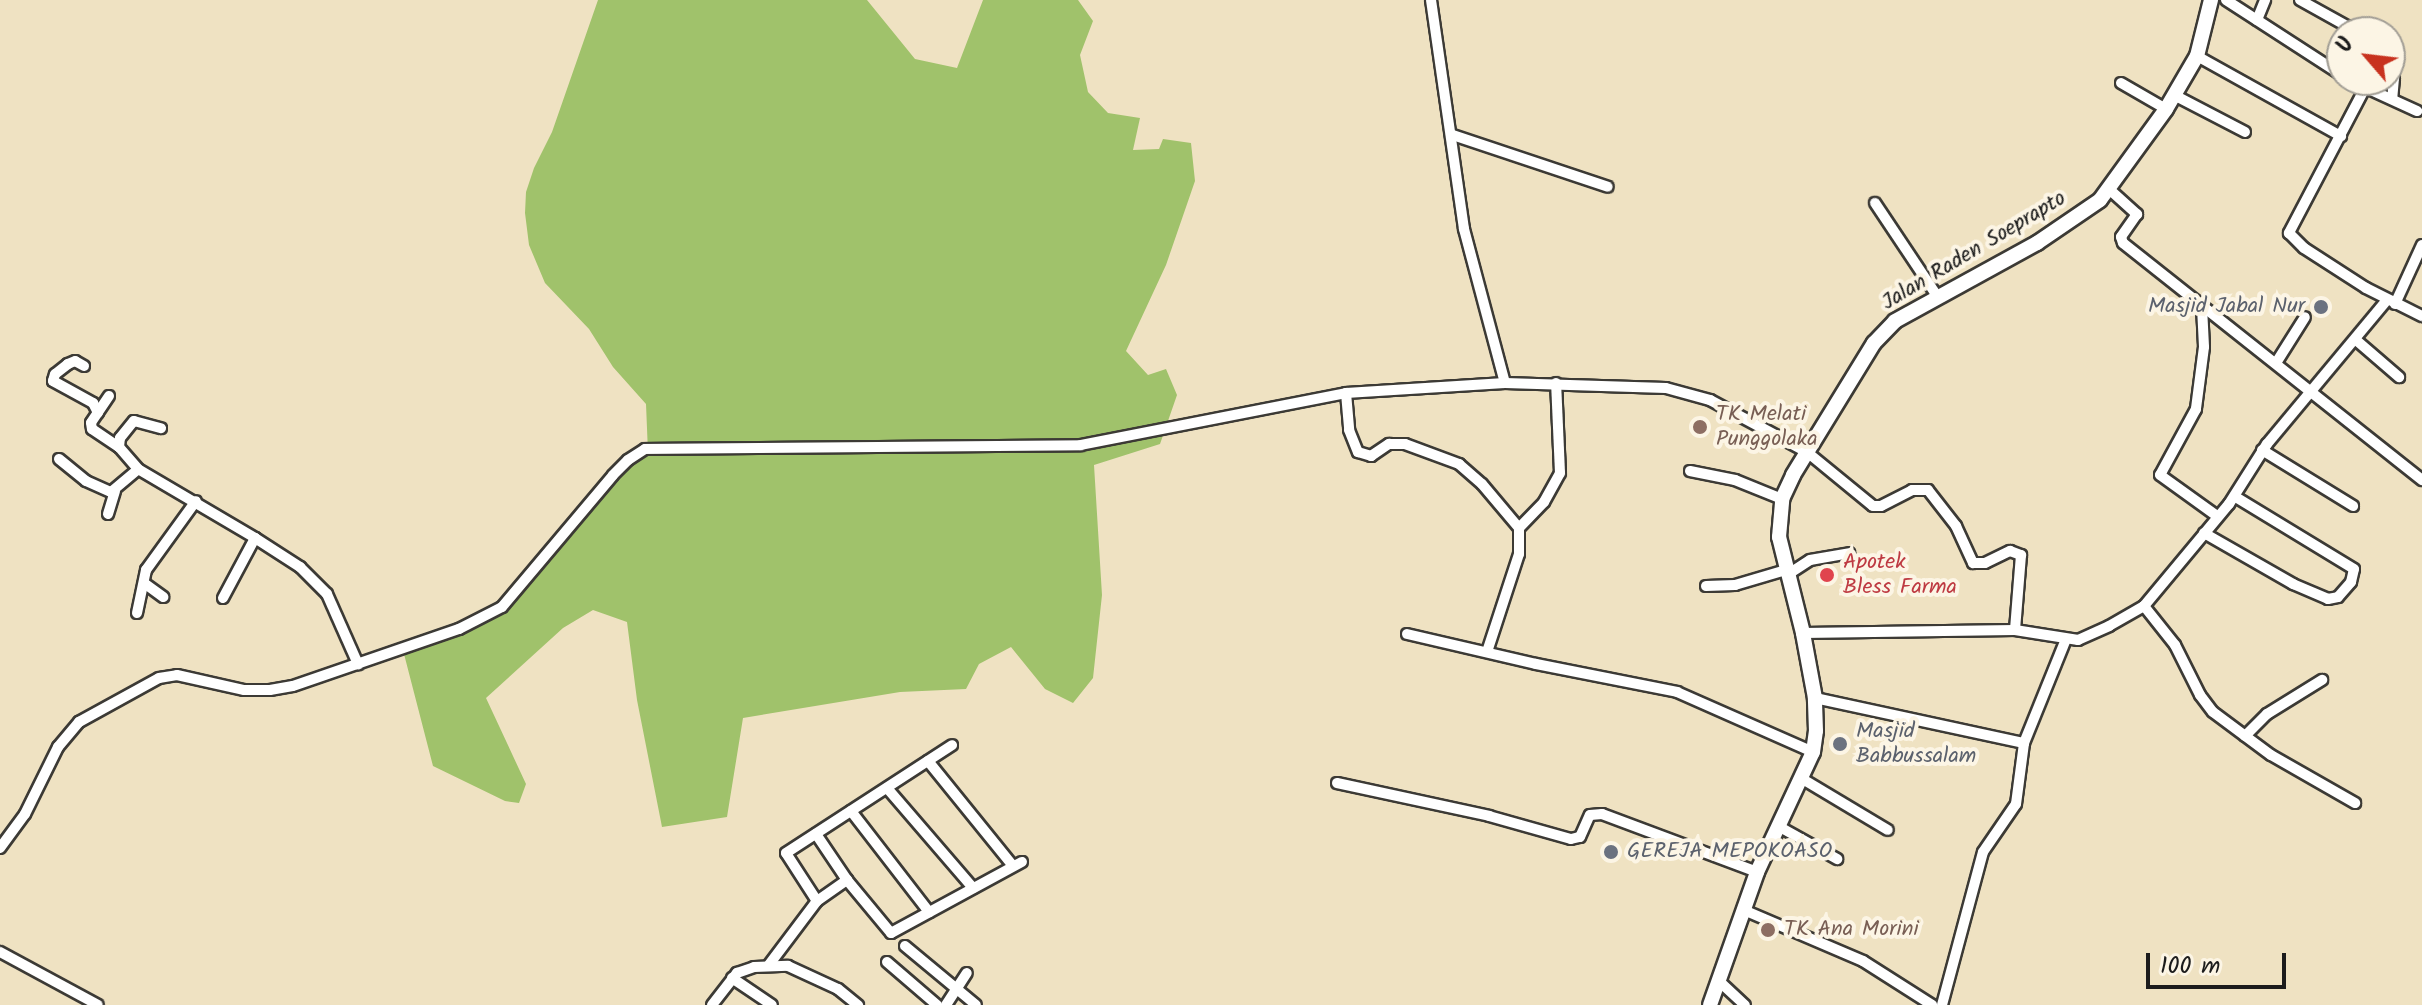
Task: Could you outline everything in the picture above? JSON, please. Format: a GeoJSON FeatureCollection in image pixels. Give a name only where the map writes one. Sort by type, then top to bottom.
{"type":"FeatureCollection","features":[{"type":"Feature","properties":{"kind":"highway","name":"Jalan Raden Soeprapto"},"geometry":{"type":"LineString","coordinates":[[1710,1005],[1746,911],[1757,872],[1813,752],[1815,698],[1803,633],[1779,537],[1782,499],[1874,343],[1902,315],[2070,224],[2109,189],[2170,102],[2197,56],[2211,0]]}},
{"type":"Feature","properties":{"kind":"street"},"geometry":{"type":"LineString","coordinates":[[1431,0],[1453,135],[1464,229],[1505,383]]}},
{"type":"Feature","properties":{"kind":"street"},"geometry":{"type":"LineString","coordinates":[[2226,0],[2326,65]]}},
{"type":"Feature","properties":{"kind":"street"},"geometry":{"type":"LineString","coordinates":[[2257,20],[2265,0]]}},
{"type":"Feature","properties":{"kind":"street"},"geometry":{"type":"LineString","coordinates":[[2300,0],[2329,16]]}},
{"type":"Feature","properties":{"kind":"street"},"geometry":{"type":"LineString","coordinates":[[2197,56],[2341,136]]}},
{"type":"Feature","properties":{"kind":"street"},"geometry":{"type":"LineString","coordinates":[[2121,83],[2245,132]]}},
{"type":"Feature","properties":{"kind":"street"},"geometry":{"type":"LineString","coordinates":[[2355,96],[2341,136],[2289,233],[2304,248],[2391,302],[2422,316]]}},
{"type":"Feature","properties":{"kind":"street"},"geometry":{"type":"LineString","coordinates":[[2386,96],[2417,111]]}},
{"type":"Feature","properties":{"kind":"street"},"geometry":{"type":"LineString","coordinates":[[1453,135],[1608,187]]}},
{"type":"Feature","properties":{"kind":"street"},"geometry":{"type":"LineString","coordinates":[[2109,189],[2137,214],[2121,237],[2123,243],[2422,480]]}},
{"type":"Feature","properties":{"kind":"street"},"geometry":{"type":"LineString","coordinates":[[1875,203],[1937,296]]}},
{"type":"Feature","properties":{"kind":"street"},"geometry":{"type":"LineString","coordinates":[[1803,633],[2015,630],[2078,640],[2144,606],[2234,496],[2262,450],[2391,302],[2422,245]]}},
{"type":"Feature","properties":{"kind":"street"},"geometry":{"type":"LineString","coordinates":[[2202,307],[2203,358],[2196,409],[2160,475],[2217,516]]}},
{"type":"Feature","properties":{"kind":"street"},"geometry":{"type":"LineString","coordinates":[[2276,363],[2305,317]]}},
{"type":"Feature","properties":{"kind":"street"},"geometry":{"type":"LineString","coordinates":[[2356,340],[2399,377]]}},
{"type":"Feature","properties":{"kind":"street"},"geometry":{"type":"LineString","coordinates":[[84,366],[75,361],[68,364],[55,374],[53,381],[93,403],[98,413]]}},
{"type":"Feature","properties":{"kind":"street"},"geometry":{"type":"LineString","coordinates":[[0,848],[25,814],[69,732],[79,722],[144,685],[177,675],[244,690],[270,690],[459,629],[502,607],[613,475],[645,449],[1081,445],[1346,393],[1505,383],[1666,388],[1694,394],[1807,452],[1873,506],[1881,506],[1912,490],[1928,490],[1956,526],[1973,563],[1985,563],[2010,551],[2021,555],[2015,630]]}},
{"type":"Feature","properties":{"kind":"street"},"geometry":{"type":"LineString","coordinates":[[1519,528],[1544,502],[1560,473],[1556,383]]}},
{"type":"Feature","properties":{"kind":"street"},"geometry":{"type":"LineString","coordinates":[[1346,393],[1349,430],[1358,452],[1371,456],[1381,448],[1397,443],[1459,464],[1482,484],[1519,528],[1519,554],[1487,652]]}},
{"type":"Feature","properties":{"kind":"street"},"geometry":{"type":"LineString","coordinates":[[109,396],[90,426],[119,447],[138,469],[196,501],[300,567],[327,594],[358,664]]}},
{"type":"Feature","properties":{"kind":"street"},"geometry":{"type":"LineString","coordinates":[[119,447],[120,438],[134,421],[161,428]]}},
{"type":"Feature","properties":{"kind":"street"},"geometry":{"type":"LineString","coordinates":[[2262,450],[2353,506]]}},
{"type":"Feature","properties":{"kind":"street"},"geometry":{"type":"LineString","coordinates":[[59,459],[86,481],[115,491]]}},
{"type":"Feature","properties":{"kind":"street"},"geometry":{"type":"LineString","coordinates":[[108,514],[115,491],[138,469]]}},
{"type":"Feature","properties":{"kind":"street"},"geometry":{"type":"LineString","coordinates":[[1690,471],[1735,480],[1782,499]]}},
{"type":"Feature","properties":{"kind":"street"},"geometry":{"type":"LineString","coordinates":[[2204,533],[2293,584],[2328,599],[2338,597],[2354,578],[2354,569],[2234,496]]}},
{"type":"Feature","properties":{"kind":"street"},"geometry":{"type":"LineString","coordinates":[[137,613],[146,570],[196,501]]}},
{"type":"Feature","properties":{"kind":"street"},"geometry":{"type":"LineString","coordinates":[[223,598],[255,538]]}},
{"type":"Feature","properties":{"kind":"street"},"geometry":{"type":"LineString","coordinates":[[1706,586],[1735,585],[1787,573],[1810,560],[1849,553]]}},
{"type":"Feature","properties":{"kind":"street"},"geometry":{"type":"LineString","coordinates":[[144,583],[163,597]]}},
{"type":"Feature","properties":{"kind":"street"},"geometry":{"type":"LineString","coordinates":[[2144,606],[2175,645],[2206,704],[2245,736],[2301,774],[2355,803]]}},
{"type":"Feature","properties":{"kind":"street"},"geometry":{"type":"LineString","coordinates":[[1407,634],[1677,692],[1813,752]]}},
{"type":"Feature","properties":{"kind":"street"},"geometry":{"type":"LineString","coordinates":[[1942,1005],[1983,852],[2016,804],[2024,743],[2066,639]]}},
{"type":"Feature","properties":{"kind":"street"},"geometry":{"type":"LineString","coordinates":[[2245,736],[2267,714],[2322,680]]}},
{"type":"Feature","properties":{"kind":"street"},"geometry":{"type":"LineString","coordinates":[[1815,698],[2024,743]]}},
{"type":"Feature","properties":{"kind":"street"},"geometry":{"type":"LineString","coordinates":[[817,901],[786,853],[952,745]]}},
{"type":"Feature","properties":{"kind":"street"},"geometry":{"type":"LineString","coordinates":[[816,834],[847,880],[891,933],[1018,864],[928,761]]}},
{"type":"Feature","properties":{"kind":"street"},"geometry":{"type":"LineString","coordinates":[[1801,778],[1888,830]]}},
{"type":"Feature","properties":{"kind":"street"},"geometry":{"type":"LineString","coordinates":[[1337,783],[1489,816],[1571,839],[1580,837],[1590,815],[1602,814],[1757,872]]}},
{"type":"Feature","properties":{"kind":"street"},"geometry":{"type":"LineString","coordinates":[[887,788],[973,888]]}},
{"type":"Feature","properties":{"kind":"street"},"geometry":{"type":"LineString","coordinates":[[851,811],[929,912]]}},
{"type":"Feature","properties":{"kind":"street"},"geometry":{"type":"LineString","coordinates":[[1778,826],[1837,859]]}},
{"type":"Feature","properties":{"kind":"street"},"geometry":{"type":"LineString","coordinates":[[768,966],[817,901],[847,880]]}},
{"type":"Feature","properties":{"kind":"street"},"geometry":{"type":"LineString","coordinates":[[1746,911],[1863,961],[1932,1005]]}},
{"type":"Feature","properties":{"kind":"street"},"geometry":{"type":"LineString","coordinates":[[905,946],[976,1005]]}},
{"type":"Feature","properties":{"kind":"street"},"geometry":{"type":"LineString","coordinates":[[0,952],[98,1005]]}},
{"type":"Feature","properties":{"kind":"street"},"geometry":{"type":"LineString","coordinates":[[887,962],[937,1005]]}},
{"type":"Feature","properties":{"kind":"street"},"geometry":{"type":"LineString","coordinates":[[712,1005],[742,970],[768,966],[806,970],[858,1005]]}},
{"type":"Feature","properties":{"kind":"street"},"geometry":{"type":"LineString","coordinates":[[946,1005],[967,973]]}},
{"type":"Feature","properties":{"kind":"street"},"geometry":{"type":"LineString","coordinates":[[732,978],[772,1005]]}},
{"type":"Feature","properties":{"kind":"street"},"geometry":{"type":"LineString","coordinates":[[1720,982],[1745,1005]]}},
{"type":"Feature","properties":{"kind":"green space"},"geometry":{"type":"Polygon","coordinates":[[[598,0],[867,0],[915,59],[957,68],[983,0],[1078,0],[1093,21],[1080,55],[1088,92],[1108,113],[1140,118],[1133,150],[1159,149],[1163,139],[1191,143],[1195,181],[1166,265],[1126,351],[1148,375],[1166,369],[1177,395],[1160,444],[1094,465],[1102,595],[1093,678],[1073,703],[1045,689],[1011,647],[979,664],[966,689],[900,692],[743,718],[727,817],[662,827],[637,700],[627,622],[593,610],[563,628],[486,698],[526,784],[519,803],[505,801],[433,766],[404,654],[461,633],[505,610],[617,478],[648,453],[646,404],[613,367],[589,329],[545,283],[529,245],[525,213],[526,192],[534,168],[552,132],[598,0]]]}},
{"type":"Feature","properties":{"kind":"place","name":"Masjid Jabal Nur"},"geometry":{"type":"Point","coordinates":[2321,307]}},
{"type":"Feature","properties":{"kind":"place","name":"TK Melati Punggolaka"},"geometry":{"type":"Point","coordinates":[1700,427]}},
{"type":"Feature","properties":{"kind":"place","name":"Apotek Bless Farma"},"geometry":{"type":"Point","coordinates":[1827,575]}},
{"type":"Feature","properties":{"kind":"place","name":"Masjid Babbussalam"},"geometry":{"type":"Point","coordinates":[1840,744]}},
{"type":"Feature","properties":{"kind":"place","name":"GEREJA MEPOKOASO"},"geometry":{"type":"Point","coordinates":[1611,852]}},
{"type":"Feature","properties":{"kind":"place","name":"TK Ana Morini"},"geometry":{"type":"Point","coordinates":[1768,930]}}]}
